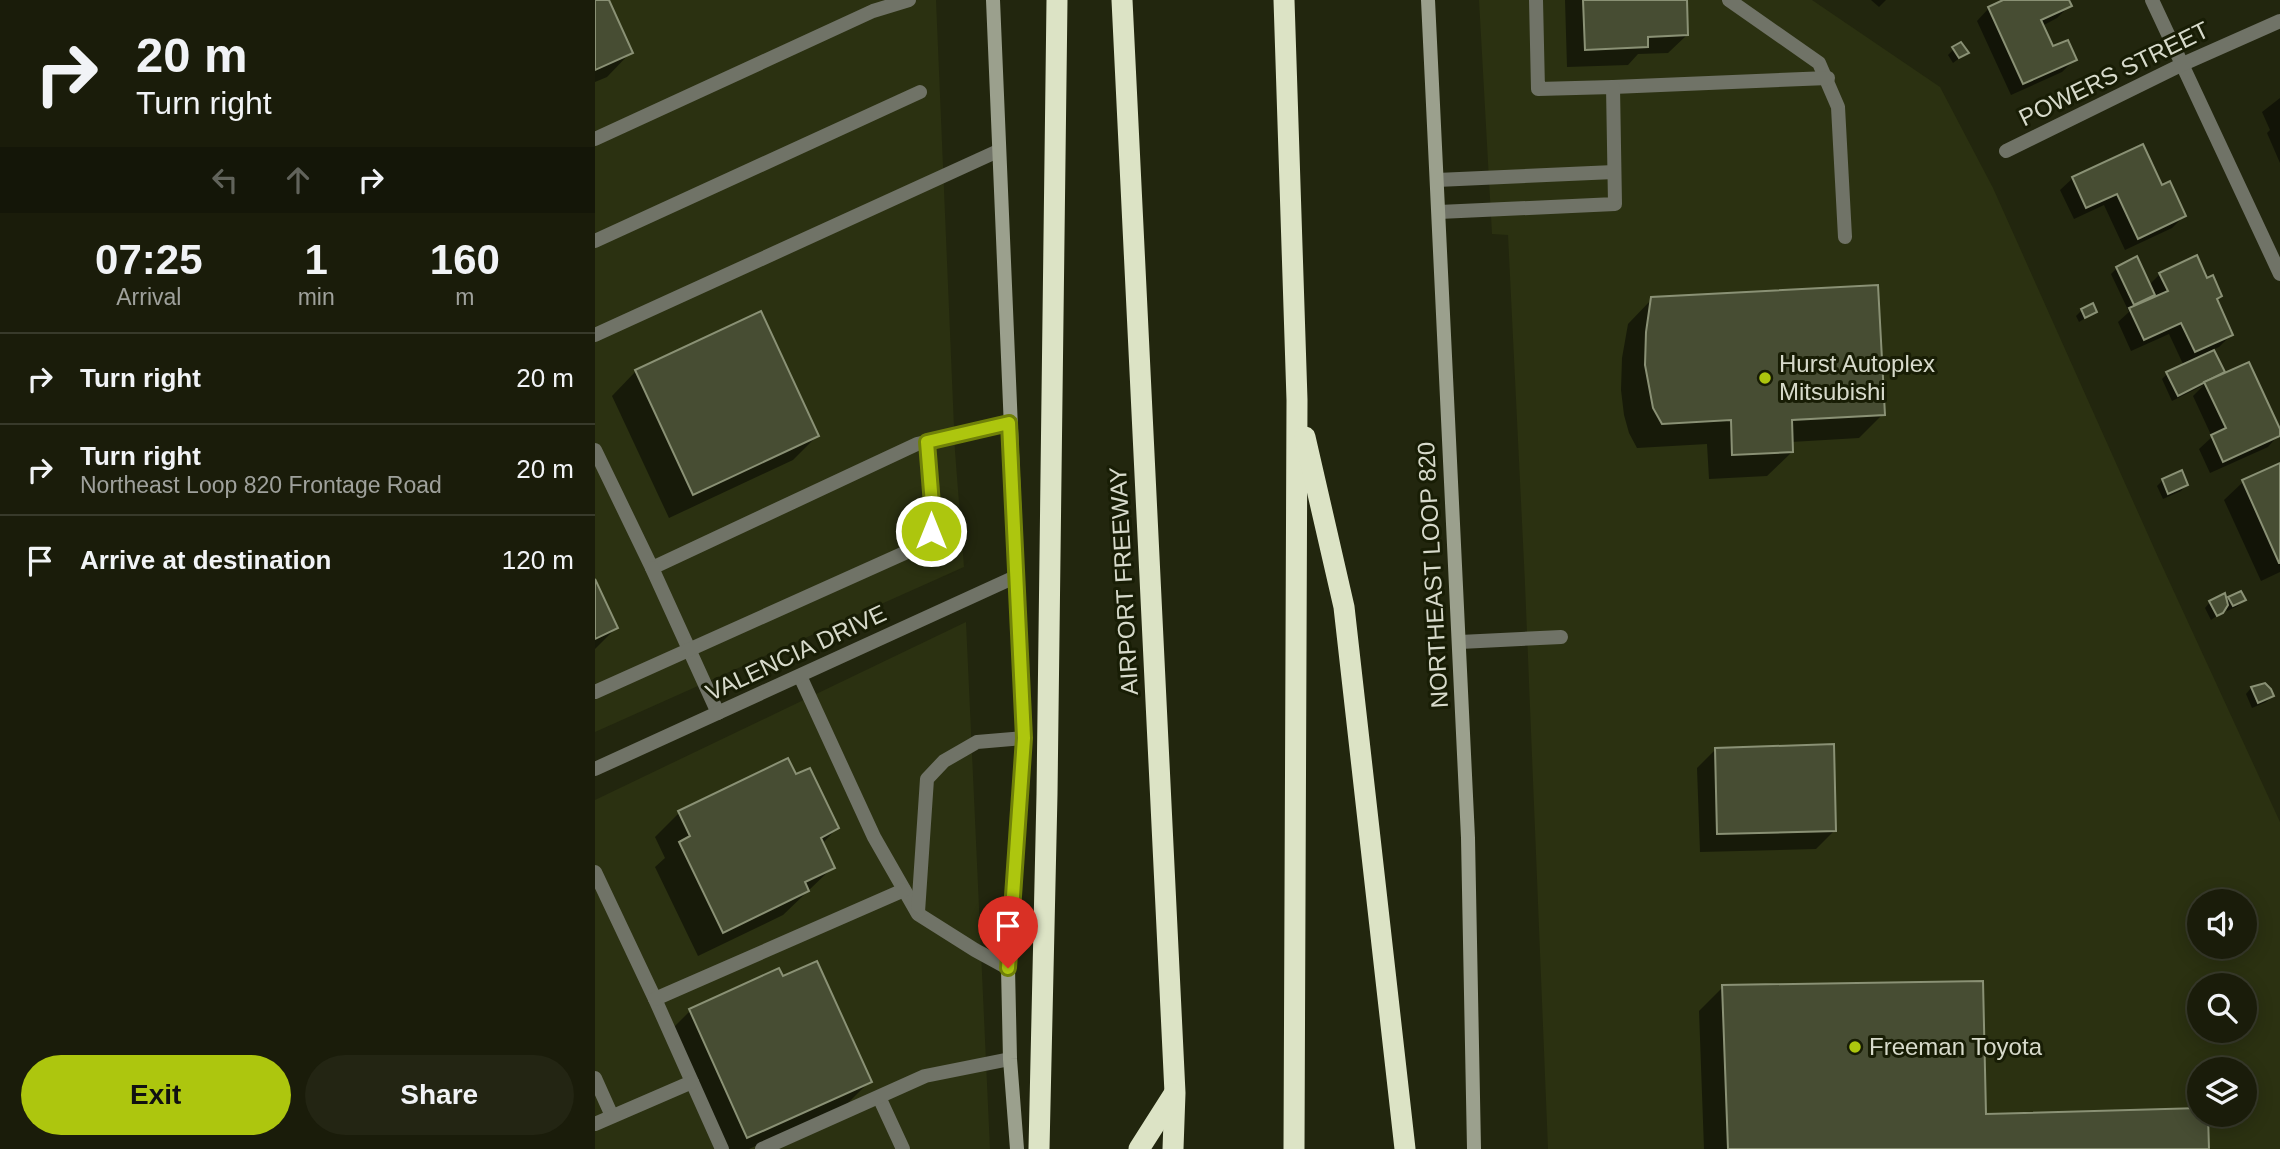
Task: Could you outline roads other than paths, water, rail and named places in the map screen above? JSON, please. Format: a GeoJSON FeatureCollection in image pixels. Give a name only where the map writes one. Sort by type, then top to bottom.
{"type":"FeatureCollection","features":[{"type":"Feature","properties":{"kind":"highway"},"geometry":{"type":"LineString","coordinates":[[1038,1149],[1047,794],[1057,0]]}},
{"type":"Feature","properties":{"kind":"highway","name":"AIRPORT FREEWAY"},"geometry":{"type":"LineString","coordinates":[[1122,0],[1175,1093],[1173,1149]]}},
{"type":"Feature","properties":{"kind":"highway"},"geometry":{"type":"LineString","coordinates":[[1283,0],[1297,400],[1294,1149]]}},
{"type":"Feature","properties":{"kind":"highway"},"geometry":{"type":"LineString","coordinates":[[1297,400],[1344,607],[1405,1149]]}},
{"type":"Feature","properties":{"kind":"highway"},"geometry":{"type":"LineString","coordinates":[[1139,1149],[1175,1093]]}},
{"type":"Feature","properties":{"kind":"main road"},"geometry":{"type":"LineString","coordinates":[[993,0],[1024,738],[1008,968],[1010,1059],[1017,1149]]}},
{"type":"Feature","properties":{"kind":"main road","name":"NORTHEAST LOOP 820"},"geometry":{"type":"LineString","coordinates":[[1428,0],[1468,838],[1474,1149]]}},
{"type":"Feature","properties":{"kind":"street"},"geometry":{"type":"LineString","coordinates":[[595,139],[871,4],[909,0]]}},
{"type":"Feature","properties":{"kind":"street"},"geometry":{"type":"LineString","coordinates":[[1536,0],[1538,89],[1828,78]]}},
{"type":"Feature","properties":{"kind":"street"},"geometry":{"type":"LineString","coordinates":[[1729,0],[1819,63],[1828,78],[1838,107],[1845,237]]}},
{"type":"Feature","properties":{"kind":"street"},"geometry":{"type":"LineString","coordinates":[[2152,0],[2280,274]]}},
{"type":"Feature","properties":{"kind":"street","name":"POWERS STREET"},"geometry":{"type":"LineString","coordinates":[[2006,151],[2183,64],[2280,21]]}},
{"type":"Feature","properties":{"kind":"street"},"geometry":{"type":"LineString","coordinates":[[1439,212],[1615,204],[1613,87]]}},
{"type":"Feature","properties":{"kind":"street"},"geometry":{"type":"LineString","coordinates":[[595,241],[920,92]]}},
{"type":"Feature","properties":{"kind":"street"},"geometry":{"type":"LineString","coordinates":[[595,335],[998,151]]}},
{"type":"Feature","properties":{"kind":"street"},"geometry":{"type":"LineString","coordinates":[[1437,180],[1614,172]]}},
{"type":"Feature","properties":{"kind":"street"},"geometry":{"type":"LineString","coordinates":[[652,568],[917,444],[1009,423]]}},
{"type":"Feature","properties":{"kind":"street"},"geometry":{"type":"LineString","coordinates":[[595,692],[909,551],[931,531],[933,517],[927,442]]}},
{"type":"Feature","properties":{"kind":"street"},"geometry":{"type":"LineString","coordinates":[[595,450],[600,471],[652,568],[718,713]]}},
{"type":"Feature","properties":{"kind":"street","name":"VALENCIA DRIVE"},"geometry":{"type":"LineString","coordinates":[[595,769],[1016,577]]}},
{"type":"Feature","properties":{"kind":"street"},"geometry":{"type":"LineString","coordinates":[[1460,642],[1561,637]]}},
{"type":"Feature","properties":{"kind":"street"},"geometry":{"type":"LineString","coordinates":[[800,676],[874,837],[918,914],[1008,968]]}},
{"type":"Feature","properties":{"kind":"street"},"geometry":{"type":"LineString","coordinates":[[918,914],[927,779],[944,761],[977,742],[1024,738]]}},
{"type":"Feature","properties":{"kind":"street"},"geometry":{"type":"LineString","coordinates":[[595,872],[722,1149]]}},
{"type":"Feature","properties":{"kind":"street"},"geometry":{"type":"LineString","coordinates":[[655,999],[904,890]]}},
{"type":"Feature","properties":{"kind":"street"},"geometry":{"type":"LineString","coordinates":[[762,1149],[925,1076],[1010,1059]]}},
{"type":"Feature","properties":{"kind":"street"},"geometry":{"type":"LineString","coordinates":[[595,1078],[612,1116]]}},
{"type":"Feature","properties":{"kind":"street"},"geometry":{"type":"LineString","coordinates":[[595,1124],[692,1082]]}},
{"type":"Feature","properties":{"kind":"street"},"geometry":{"type":"LineString","coordinates":[[879,1097],[903,1149]]}},
{"type":"Feature","properties":{"kind":"place","name":"Hurst Autoplex Mitsubishi"},"geometry":{"type":"Point","coordinates":[1765,378]}},
{"type":"Feature","properties":{"kind":"place","name":"Freeman Toyota"},"geometry":{"type":"Point","coordinates":[1855,1047]}}]}
